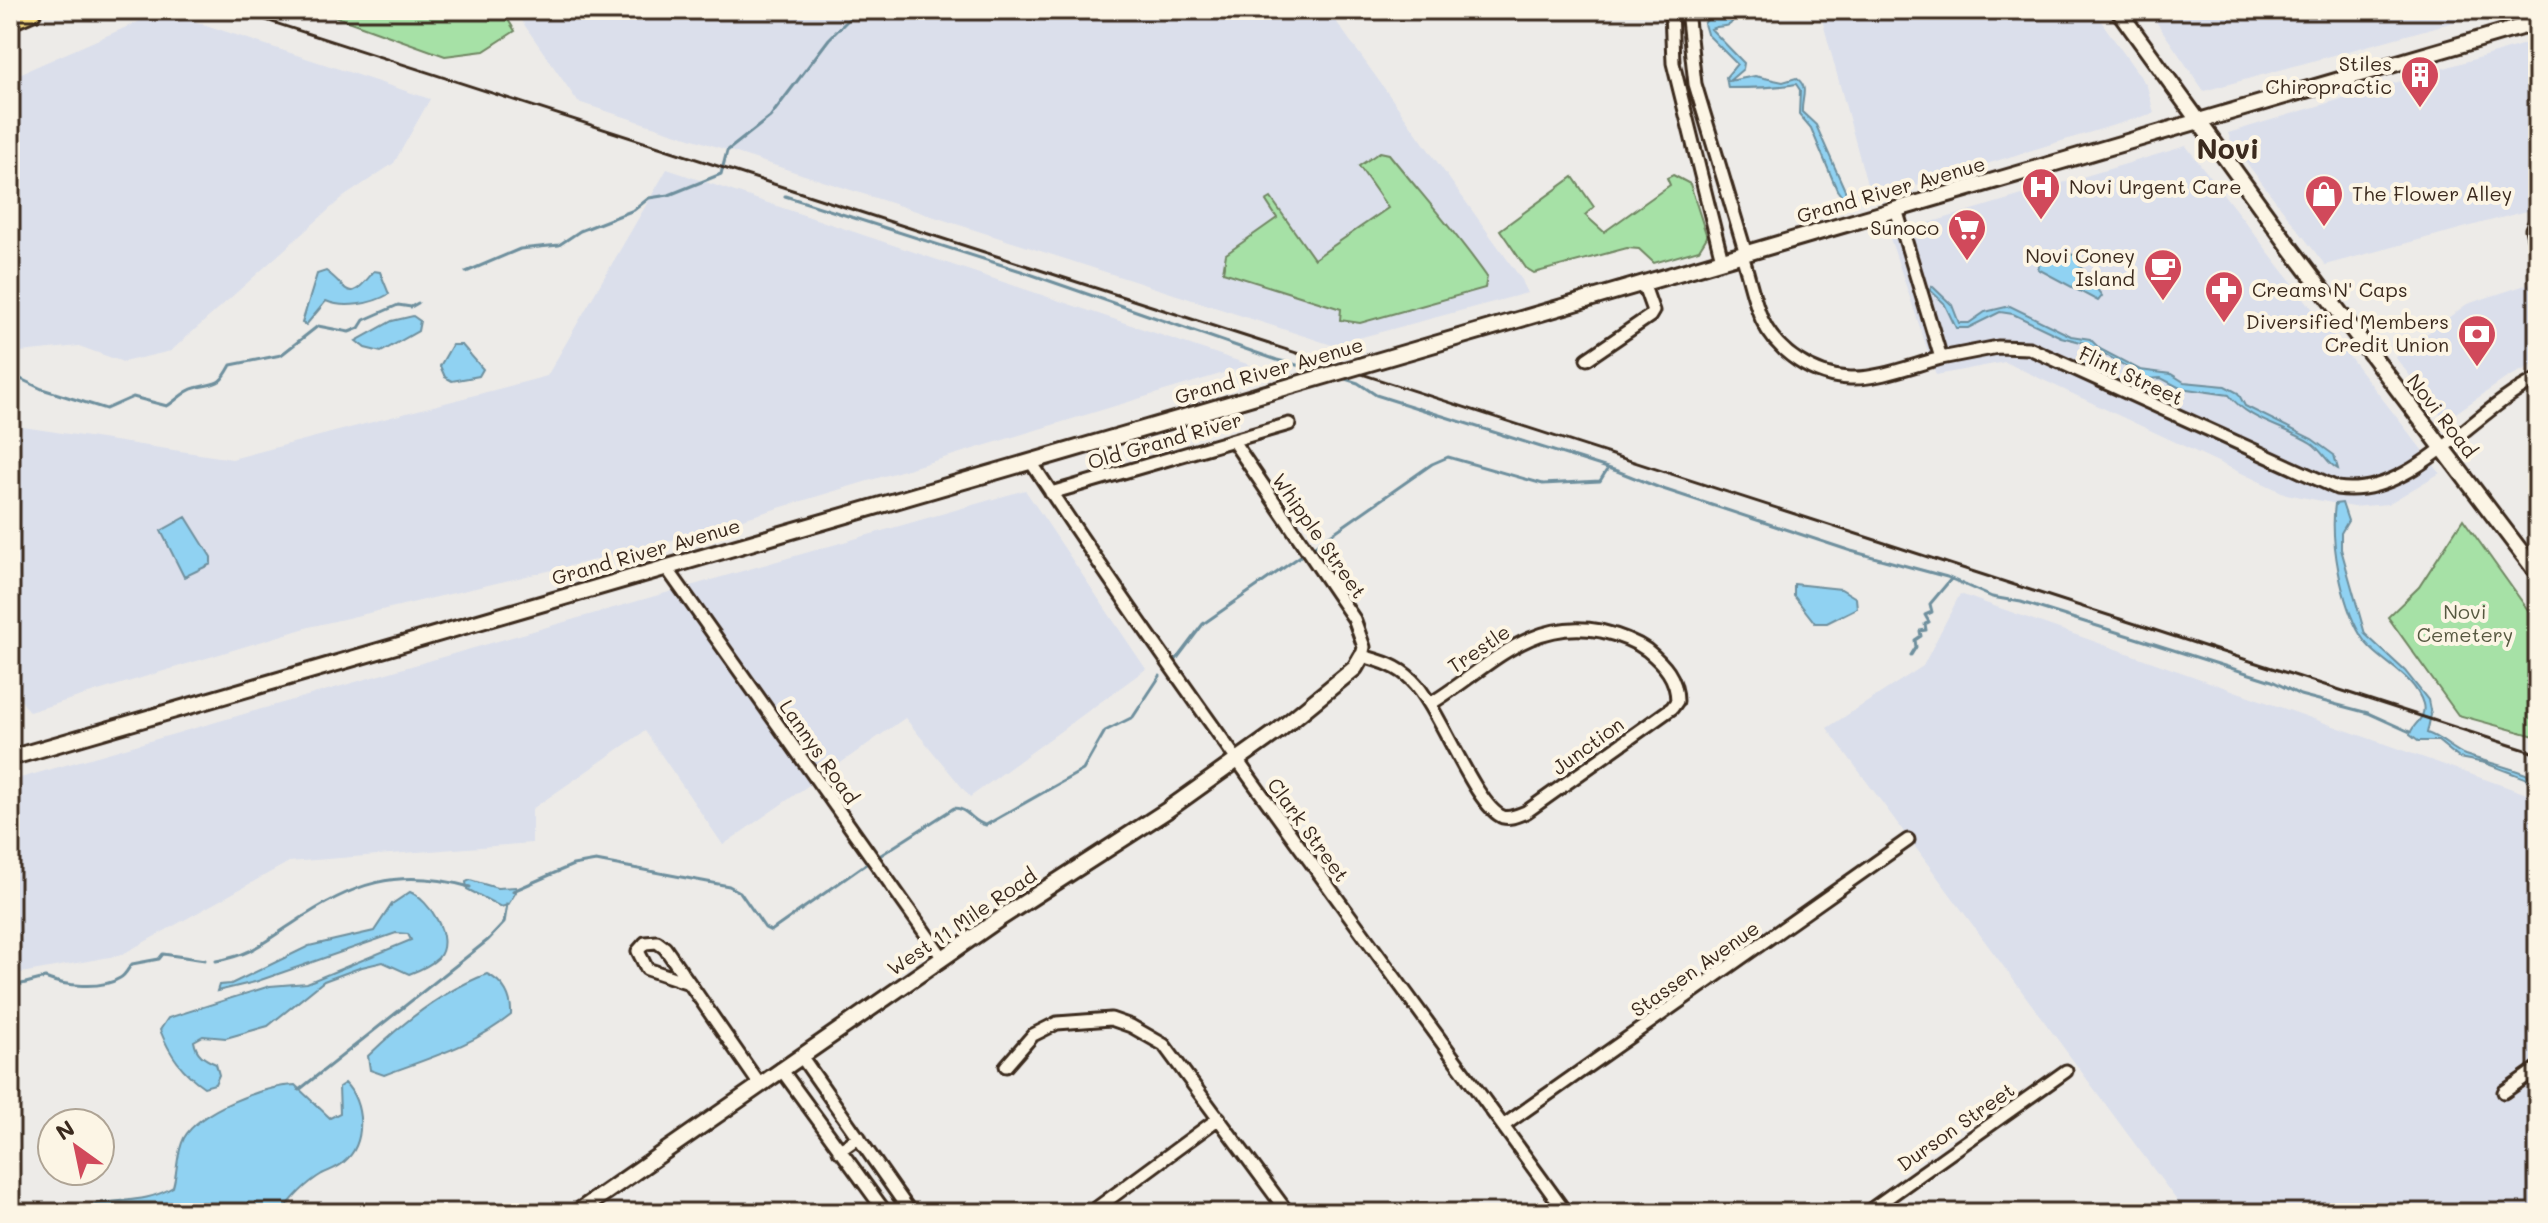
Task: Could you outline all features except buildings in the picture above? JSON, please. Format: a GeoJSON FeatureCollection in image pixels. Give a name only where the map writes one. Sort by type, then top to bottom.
{"type":"FeatureCollection","features":[{"type":"Feature","properties":{"kind":"highway"},"geometry":{"type":"LineString","coordinates":[[10,19],[31,10]]}},
{"type":"Feature","properties":{"kind":"main road","name":"Novi Road"},"geometry":{"type":"LineString","coordinates":[[2118,10],[2440,447],[2538,574]]}},
{"type":"Feature","properties":{"kind":"main road","name":"Grand River Avenue"},"geometry":{"type":"LineString","coordinates":[[10,758],[2538,22]]}},
{"type":"Feature","properties":{"kind":"main road","name":"West 11 Mile Road"},"geometry":{"type":"LineString","coordinates":[[576,1213],[943,958],[1237,761],[1355,668],[1362,656]]}},
{"type":"Feature","properties":{"kind":"street"},"geometry":{"type":"LineString","coordinates":[[1671,10],[1676,74],[1722,260]]}},
{"type":"Feature","properties":{"kind":"street","name":"Flint Street"},"geometry":{"type":"LineString","coordinates":[[1687,10],[1695,84],[1762,320],[1777,344],[1798,361],[1821,373],[1851,378],[1998,347],[2029,348],[2337,488],[2359,490],[2387,484],[2509,396],[2538,379]]}},
{"type":"Feature","properties":{"kind":"street"},"geometry":{"type":"LineString","coordinates":[[1896,209],[1941,358]]}},
{"type":"Feature","properties":{"kind":"street"},"geometry":{"type":"LineString","coordinates":[[2538,217],[2532,229],[2538,255]]}},
{"type":"Feature","properties":{"kind":"street"},"geometry":{"type":"LineString","coordinates":[[1587,359],[1650,316],[1653,311],[1643,283]]}},
{"type":"Feature","properties":{"kind":"street","name":"Old Grand River"},"geometry":{"type":"LineString","coordinates":[[1051,493],[1289,424]]}},
{"type":"Feature","properties":{"kind":"street","name":"Whipple Street"},"geometry":{"type":"LineString","coordinates":[[1233,441],[1354,619],[1364,647],[1362,656]]}},
{"type":"Feature","properties":{"kind":"street","name":"Clark Street"},"geometry":{"type":"LineString","coordinates":[[1031,462],[1237,761],[1566,1213]]}},
{"type":"Feature","properties":{"kind":"street","name":"Lannys Road"},"geometry":{"type":"LineString","coordinates":[[666,567],[943,958]]}},
{"type":"Feature","properties":{"kind":"street","name":"Trestle"},"geometry":{"type":"LineString","coordinates":[[1430,704],[1531,636],[1556,629],[1586,628],[1636,643],[1664,666],[1674,682]]}},
{"type":"Feature","properties":{"kind":"street"},"geometry":{"type":"LineString","coordinates":[[1362,656],[1399,670],[1430,704]]}},
{"type":"Feature","properties":{"kind":"street","name":"Junction"},"geometry":{"type":"LineString","coordinates":[[1430,704],[1456,755],[1498,814],[1510,818],[1526,812],[1672,708],[1677,701],[1674,682]]}},
{"type":"Feature","properties":{"kind":"street","name":"Stassen Avenue"},"geometry":{"type":"LineString","coordinates":[[1503,1126],[1908,840]]}},
{"type":"Feature","properties":{"kind":"street"},"geometry":{"type":"LineString","coordinates":[[689,983],[647,969],[638,951],[645,943],[657,942],[665,948],[760,1085]]}},
{"type":"Feature","properties":{"kind":"street"},"geometry":{"type":"LineString","coordinates":[[1006,1066],[1033,1035],[1057,1023],[1111,1019],[1164,1045],[1288,1213]]}},
{"type":"Feature","properties":{"kind":"street"},"geometry":{"type":"LineString","coordinates":[[801,1056],[911,1213]]}},
{"type":"Feature","properties":{"kind":"street"},"geometry":{"type":"LineString","coordinates":[[2504,1092],[2538,1068]]}},
{"type":"Feature","properties":{"kind":"street"},"geometry":{"type":"LineString","coordinates":[[781,1069],[886,1213]]}},
{"type":"Feature","properties":{"kind":"street","name":"Durson Street"},"geometry":{"type":"LineString","coordinates":[[1866,1213],[2066,1071]]}},
{"type":"Feature","properties":{"kind":"street"},"geometry":{"type":"LineString","coordinates":[[1090,1213],[1219,1118]]}},
{"type":"Feature","properties":{"kind":"street"},"geometry":{"type":"LineString","coordinates":[[839,1151],[859,1137]]}},
{"type":"Feature","properties":{"kind":"shaded area"},"geometry":{"type":"Polygon","coordinates":[[[514,10],[1328,10],[1522,280],[1527,293],[1332,345],[578,102],[514,10]]]}},
{"type":"Feature","properties":{"kind":"shaded area"},"geometry":{"type":"Polygon","coordinates":[[[1814,10],[2093,10],[2147,86],[2154,113],[1871,199],[1823,23],[1814,10]]]}},
{"type":"Feature","properties":{"kind":"shaded area"},"geometry":{"type":"Polygon","coordinates":[[[2148,10],[2497,10],[2204,91],[2148,10]]]}},
{"type":"Feature","properties":{"kind":"shaded area"},"geometry":{"type":"Polygon","coordinates":[[[163,11],[430,99],[394,163],[342,198],[171,351],[123,362],[79,346],[10,353],[10,78],[163,11]]]}},
{"type":"Feature","properties":{"kind":"shaded area"},"geometry":{"type":"Polygon","coordinates":[[[2538,40],[2538,208],[2325,265],[2232,144],[2228,133],[2538,40]]]}},
{"type":"Feature","properties":{"kind":"shaded area"},"geometry":{"type":"Polygon","coordinates":[[[2186,146],[2440,473],[2388,504],[2353,507],[2286,494],[2005,362],[1936,375],[1889,235],[2186,146]]]}},
{"type":"Feature","properties":{"kind":"shaded area"},"geometry":{"type":"Polygon","coordinates":[[[667,169],[1250,365],[650,547],[309,627],[29,712],[10,684],[10,425],[232,459],[547,376],[667,169]]]}},
{"type":"Feature","properties":{"kind":"shaded area"},"geometry":{"type":"Polygon","coordinates":[[[2532,283],[2538,308],[2538,362],[2505,379],[2450,417],[2441,415],[2395,357],[2467,304],[2532,283]]]}},
{"type":"Feature","properties":{"kind":"shaded area"},"geometry":{"type":"Polygon","coordinates":[[[1025,490],[1146,669],[970,797],[905,718],[723,845],[645,731],[532,809],[532,843],[289,862],[121,955],[10,975],[10,781],[1025,490]]]}},
{"type":"Feature","properties":{"kind":"shaded area"},"geometry":{"type":"Polygon","coordinates":[[[1960,594],[2538,798],[2538,1213],[2186,1213],[1827,728],[1923,666],[1960,594]]]}},
{"type":"Feature","properties":{"kind":"green space"},"geometry":{"type":"Polygon","coordinates":[[[317,10],[502,10],[515,31],[484,51],[445,56],[317,10]]]}},
{"type":"Feature","properties":{"kind":"green space"},"geometry":{"type":"Polygon","coordinates":[[[1380,152],[1389,154],[1464,245],[1487,277],[1485,288],[1360,323],[1340,320],[1341,309],[1223,272],[1226,254],[1277,218],[1266,201],[1271,198],[1314,259],[1388,208],[1359,166],[1380,152]]]}},
{"type":"Feature","properties":{"kind":"green space"},"geometry":{"type":"Polygon","coordinates":[[[1673,175],[1690,184],[1707,237],[1699,250],[1654,263],[1639,249],[1627,248],[1534,273],[1526,268],[1500,230],[1573,177],[1594,207],[1585,215],[1604,232],[1670,185],[1667,178],[1673,175]]]}},
{"type":"Feature","properties":{"kind":"green space","name":"Novi Cemetery"},"geometry":{"type":"Polygon","coordinates":[[[2463,519],[2538,624],[2538,737],[2458,715],[2388,617],[2419,587],[2463,519]]]}},
{"type":"Feature","properties":{"kind":"water"},"geometry":{"type":"Polygon","coordinates":[[[1730,10],[1738,10],[1729,25],[1711,29],[1744,63],[1743,69],[1729,81],[1755,76],[1783,82],[1796,78],[1800,81],[1804,89],[1802,112],[1816,125],[1848,197],[1843,198],[1837,190],[1811,128],[1799,114],[1800,90],[1796,84],[1728,88],[1726,77],[1737,64],[1707,34],[1704,24],[1708,18],[1724,20],[1730,10]]]}},
{"type":"Feature","properties":{"kind":"water"},"geometry":{"type":"Polygon","coordinates":[[[2067,254],[2076,255],[2080,266],[2102,296],[2098,301],[2038,269],[2040,262],[2067,254]]]}},
{"type":"Feature","properties":{"kind":"water"},"geometry":{"type":"Polygon","coordinates":[[[326,271],[353,291],[374,271],[380,272],[389,294],[358,304],[341,305],[326,301],[306,325],[302,323],[317,274],[326,271]]]}},
{"type":"Feature","properties":{"kind":"water"},"geometry":{"type":"Polygon","coordinates":[[[1932,286],[1952,305],[1959,323],[1969,323],[1985,312],[2010,306],[2071,336],[2090,339],[2100,349],[2140,370],[2171,374],[2184,382],[2225,386],[2238,393],[2245,406],[2312,439],[2334,455],[2338,469],[2311,443],[2246,411],[2229,395],[2180,388],[2161,378],[2148,379],[2085,343],[2061,337],[2013,314],[2000,312],[1968,328],[1956,328],[1944,303],[1930,290],[1932,286]]]}},
{"type":"Feature","properties":{"kind":"water"},"geometry":{"type":"Polygon","coordinates":[[[413,316],[420,321],[418,331],[381,352],[365,348],[356,341],[392,321],[413,316]]]}},
{"type":"Feature","properties":{"kind":"water"},"geometry":{"type":"Polygon","coordinates":[[[452,345],[462,345],[483,369],[479,376],[452,381],[445,377],[440,366],[452,345]]]}},
{"type":"Feature","properties":{"kind":"water"},"geometry":{"type":"Polygon","coordinates":[[[2342,503],[2348,521],[2341,533],[2341,549],[2365,634],[2405,671],[2428,700],[2431,715],[2427,733],[2465,755],[2529,775],[2538,779],[2538,783],[2485,763],[2459,758],[2438,741],[2418,741],[2410,735],[2424,709],[2418,693],[2403,675],[2368,645],[2348,607],[2334,536],[2335,504],[2342,503]]]}},
{"type":"Feature","properties":{"kind":"water"},"geometry":{"type":"Polygon","coordinates":[[[186,517],[211,557],[211,564],[184,577],[161,531],[186,517]]]}},
{"type":"Feature","properties":{"kind":"water"},"geometry":{"type":"Polygon","coordinates":[[[1794,584],[1841,589],[1856,598],[1857,608],[1827,623],[1815,623],[1794,596],[1794,584]]]}},
{"type":"Feature","properties":{"kind":"water"},"geometry":{"type":"Polygon","coordinates":[[[470,880],[497,888],[516,887],[516,892],[508,905],[501,907],[467,889],[466,882],[470,880]]]}},
{"type":"Feature","properties":{"kind":"water"},"geometry":{"type":"Polygon","coordinates":[[[410,892],[432,911],[442,930],[442,950],[432,963],[409,974],[383,962],[362,967],[324,981],[268,1026],[226,1038],[203,1036],[194,1041],[201,1056],[216,1064],[219,1075],[215,1084],[204,1087],[178,1062],[160,1030],[168,1018],[270,986],[307,983],[411,940],[408,934],[396,933],[255,982],[217,991],[219,985],[231,984],[309,946],[374,931],[392,904],[410,892]]]}},
{"type":"Feature","properties":{"kind":"water"},"geometry":{"type":"Polygon","coordinates":[[[487,974],[506,991],[511,1015],[481,1035],[434,1057],[384,1075],[370,1070],[368,1056],[409,1020],[454,989],[487,974]]]}},
{"type":"Feature","properties":{"kind":"water"},"geometry":{"type":"Polygon","coordinates":[[[345,1083],[359,1111],[357,1144],[344,1162],[310,1182],[281,1213],[70,1213],[96,1204],[147,1197],[173,1187],[184,1138],[204,1118],[234,1101],[295,1085],[330,1118],[340,1113],[339,1087],[345,1083]]]}},
{"type":"Feature","properties":{"kind":"waterway"},"geometry":{"type":"LineString","coordinates":[[466,272],[520,249],[559,245],[580,231],[634,210],[649,198],[669,195],[721,174],[727,151],[770,117],[829,39],[858,10]]}},
{"type":"Feature","properties":{"kind":"waterway"},"geometry":{"type":"LineString","coordinates":[[785,196],[1021,271],[1277,360],[1320,371]]}},
{"type":"Feature","properties":{"kind":"waterway"},"geometry":{"type":"LineString","coordinates":[[10,374],[42,389],[106,409],[133,397],[167,406],[191,389],[217,382],[231,365],[281,355],[318,326],[349,332],[359,328],[364,320],[398,305],[411,307],[418,303]]}},
{"type":"Feature","properties":{"kind":"waterway"},"geometry":{"type":"LineString","coordinates":[[10,382],[15,376]]}},
{"type":"Feature","properties":{"kind":"waterway"},"geometry":{"type":"LineString","coordinates":[[1339,377],[1358,383],[1376,395],[1617,471],[1851,551],[1947,577],[1992,597],[2021,602],[2272,681],[2300,695],[2368,713],[2410,732]]}},
{"type":"Feature","properties":{"kind":"waterway"},"geometry":{"type":"LineString","coordinates":[[1312,548],[1432,464],[1448,457],[1543,484],[1600,481],[1608,468]]}},
{"type":"Feature","properties":{"kind":"waterway"},"geometry":{"type":"LineString","coordinates":[[1175,661],[1203,624],[1302,555]]}},
{"type":"Feature","properties":{"kind":"waterway"},"geometry":{"type":"LineString","coordinates":[[1911,655],[1916,647],[1915,640],[1921,636],[1920,631],[1926,630],[1925,624],[1929,622],[1925,615],[1932,612],[1930,604],[1951,579]]}},
{"type":"Feature","properties":{"kind":"waterway"},"geometry":{"type":"LineString","coordinates":[[881,855],[954,808],[963,810],[977,822],[986,825],[1083,770],[1105,731],[1133,717],[1160,676]]}},
{"type":"Feature","properties":{"kind":"waterway"},"geometry":{"type":"LineString","coordinates":[[513,891],[573,865],[596,861],[729,886],[740,892],[765,928],[771,931],[866,864]]}},
{"type":"Feature","properties":{"kind":"waterway"},"geometry":{"type":"LineString","coordinates":[[216,961],[249,951],[314,910],[355,889],[397,879],[444,881],[470,887]]}},
{"type":"Feature","properties":{"kind":"waterway"},"geometry":{"type":"LineString","coordinates":[[299,1090],[488,940],[504,923],[507,904]]}},
{"type":"Feature","properties":{"kind":"waterway"},"geometry":{"type":"LineString","coordinates":[[10,987],[45,978],[72,985],[103,984],[122,977],[132,964],[159,959],[163,954],[205,960]]}},
{"type":"Feature","properties":{"kind":"railway"},"geometry":{"type":"LineString","coordinates":[[235,10],[2538,754]]}},
{"type":"Feature","properties":{"kind":"place","name":"Stiles Chiropractic"},"geometry":{"type":"Point","coordinates":[2420,109]}},
{"type":"Feature","properties":{"kind":"place","name":"Novi Urgent Care"},"geometry":{"type":"Point","coordinates":[2041,221]}},
{"type":"Feature","properties":{"kind":"place","name":"The Flower Alley"},"geometry":{"type":"Point","coordinates":[2324,228]}},
{"type":"Feature","properties":{"kind":"place","name":"Sunoco"},"geometry":{"type":"Point","coordinates":[1967,262]}},
{"type":"Feature","properties":{"kind":"place","name":"Novi Coney Island"},"geometry":{"type":"Point","coordinates":[2163,302]}},
{"type":"Feature","properties":{"kind":"place","name":"Creams N' Caps"},"geometry":{"type":"Point","coordinates":[2224,324]}},
{"type":"Feature","properties":{"kind":"place","name":"Diversified Members Credit Union"},"geometry":{"type":"Point","coordinates":[2477,368]}},
{"type":"Feature","properties":{"kind":"district","name":"Novi"},"geometry":{"type":"Point","coordinates":[2228,149]}}]}
